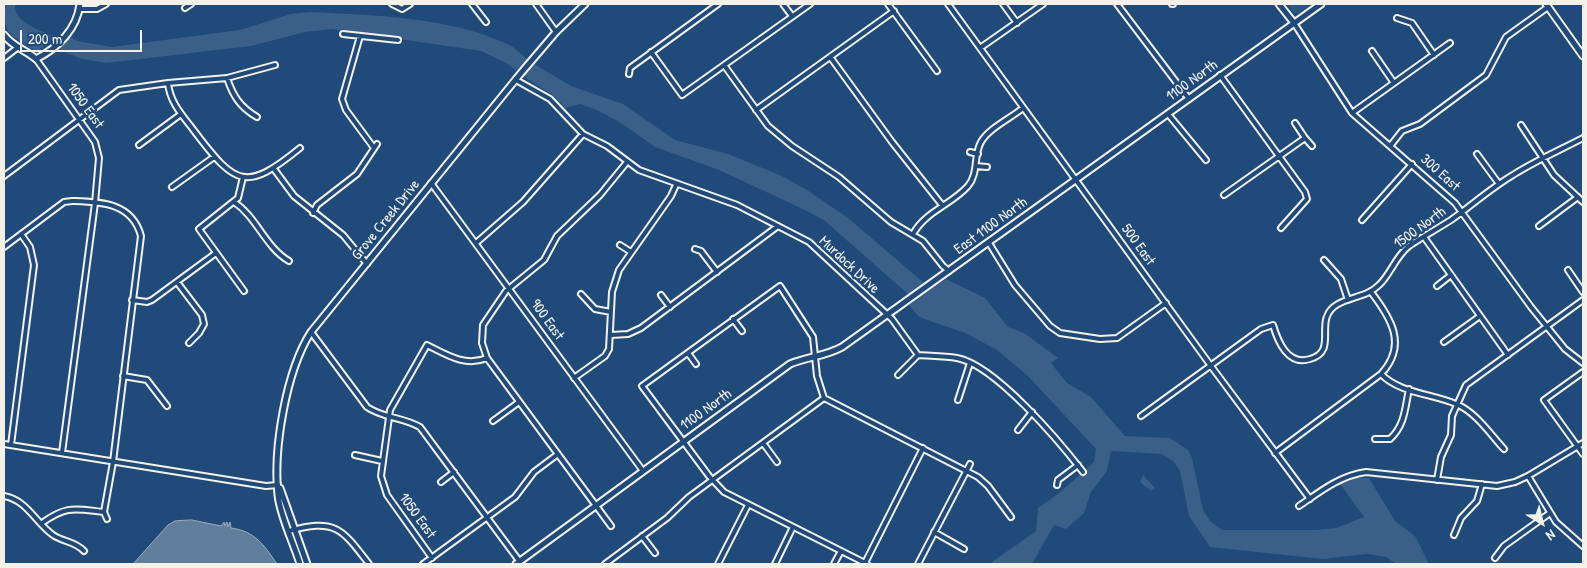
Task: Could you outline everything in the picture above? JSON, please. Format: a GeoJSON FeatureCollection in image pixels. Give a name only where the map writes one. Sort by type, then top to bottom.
{"type":"FeatureCollection","features":[{"type":"Feature","properties":{"kind":"street"},"geometry":{"type":"LineString","coordinates":[[4,36],[17,48],[28,52],[36,59],[57,46],[67,35],[80,7],[97,9],[106,4]]}},
{"type":"Feature","properties":{"kind":"street"},"geometry":{"type":"LineString","coordinates":[[185,8],[190,4]]}},
{"type":"Feature","properties":{"kind":"street"},"geometry":{"type":"LineString","coordinates":[[392,4],[402,9],[410,4]]}},
{"type":"Feature","properties":{"kind":"street"},"geometry":{"type":"LineString","coordinates":[[472,4],[486,22]]}},
{"type":"Feature","properties":{"kind":"street"},"geometry":{"type":"LineString","coordinates":[[536,4],[556,32]]}},
{"type":"Feature","properties":{"kind":"street","name":"Grove Creek Drive"},"geometry":{"type":"LineString","coordinates":[[300,564],[278,485],[278,438],[300,349],[311,332],[516,80],[556,32],[585,4]]}},
{"type":"Feature","properties":{"kind":"street"},"geometry":{"type":"LineString","coordinates":[[629,74],[630,68],[718,4]]}},
{"type":"Feature","properties":{"kind":"street"},"geometry":{"type":"LineString","coordinates":[[783,4],[792,16]]}},
{"type":"Feature","properties":{"kind":"street"},"geometry":{"type":"LineString","coordinates":[[651,52],[682,95],[810,4]]}},
{"type":"Feature","properties":{"kind":"street"},"geometry":{"type":"LineString","coordinates":[[888,4],[937,71]]}},
{"type":"Feature","properties":{"kind":"street","name":"500 East"},"geometry":{"type":"LineString","coordinates":[[948,4],[1310,499]]}},
{"type":"Feature","properties":{"kind":"street"},"geometry":{"type":"LineString","coordinates":[[1003,4],[1017,23]]}},
{"type":"Feature","properties":{"kind":"street"},"geometry":{"type":"LineString","coordinates":[[980,48],[1043,4]]}},
{"type":"Feature","properties":{"kind":"street"},"geometry":{"type":"LineString","coordinates":[[1117,4],[1189,99]]}},
{"type":"Feature","properties":{"kind":"street","name":"300 East"},"geometry":{"type":"LineString","coordinates":[[1279,4],[1294,23],[1352,113],[1412,164],[1462,211],[1531,307],[1565,349],[1583,363]]}},
{"type":"Feature","properties":{"kind":"street","name":"1100 North"},"geometry":{"type":"LineString","coordinates":[[1077,178],[1321,4]]}},
{"type":"Feature","properties":{"kind":"street"},"geometry":{"type":"LineString","coordinates":[[1390,145],[1402,131],[1420,124],[1486,74],[1506,37],[1547,5],[1583,56]]}},
{"type":"Feature","properties":{"kind":"street"},"geometry":{"type":"LineString","coordinates":[[756,110],[894,11]]}},
{"type":"Feature","properties":{"kind":"street"},"geometry":{"type":"LineString","coordinates":[[1397,18],[1412,23],[1434,54]]}},
{"type":"Feature","properties":{"kind":"street"},"geometry":{"type":"LineString","coordinates":[[343,34],[398,40]]}},
{"type":"Feature","properties":{"kind":"street"},"geometry":{"type":"LineString","coordinates":[[313,213],[317,205],[362,169],[375,146],[346,110],[342,99],[360,36]]}},
{"type":"Feature","properties":{"kind":"street"},"geometry":{"type":"LineString","coordinates":[[1352,113],[1450,43]]}},
{"type":"Feature","properties":{"kind":"street"},"geometry":{"type":"LineString","coordinates":[[4,58],[17,48]]}},
{"type":"Feature","properties":{"kind":"street"},"geometry":{"type":"LineString","coordinates":[[1372,51],[1394,83]]}},
{"type":"Feature","properties":{"kind":"street"},"geometry":{"type":"LineString","coordinates":[[831,58],[892,142],[942,205]]}},
{"type":"Feature","properties":{"kind":"street","name":"1050 East"},"geometry":{"type":"LineString","coordinates":[[36,59],[95,142],[99,158],[95,203],[62,453]]}},
{"type":"Feature","properties":{"kind":"street"},"geometry":{"type":"LineString","coordinates":[[724,65],[768,126],[792,146],[838,177],[886,218],[913,234],[928,246],[949,271]]}},
{"type":"Feature","properties":{"kind":"street"},"geometry":{"type":"LineString","coordinates":[[4,176],[119,90],[168,83],[227,78],[276,66]]}},
{"type":"Feature","properties":{"kind":"street"},"geometry":{"type":"LineString","coordinates":[[1220,75],[1305,192],[1307,199],[1281,228]]}},
{"type":"Feature","properties":{"kind":"street"},"geometry":{"type":"LineString","coordinates":[[227,78],[239,104],[244,110],[257,117]]}},
{"type":"Feature","properties":{"kind":"street","name":"Murdock Drive"},"geometry":{"type":"LineString","coordinates":[[516,80],[550,99],[583,134],[607,146],[627,162],[647,174],[737,205],[809,242],[887,315],[918,355]]}},
{"type":"Feature","properties":{"kind":"street"},"geometry":{"type":"LineString","coordinates":[[168,83],[172,101],[181,114],[214,157],[225,169],[234,175],[258,177],[274,169],[300,148]]}},
{"type":"Feature","properties":{"kind":"street"},"geometry":{"type":"LineString","coordinates":[[913,234],[924,219],[969,185],[976,166],[980,143],[1023,108]]}},
{"type":"Feature","properties":{"kind":"street"},"geometry":{"type":"LineString","coordinates":[[139,145],[181,114]]}},
{"type":"Feature","properties":{"kind":"street"},"geometry":{"type":"LineString","coordinates":[[1168,114],[1206,160]]}},
{"type":"Feature","properties":{"kind":"street"},"geometry":{"type":"LineString","coordinates":[[1295,123],[1312,146]]}},
{"type":"Feature","properties":{"kind":"street"},"geometry":{"type":"LineString","coordinates":[[1521,125],[1554,175],[1583,202]]}},
{"type":"Feature","properties":{"kind":"street"},"geometry":{"type":"LineString","coordinates":[[476,243],[523,202],[583,134]]}},
{"type":"Feature","properties":{"kind":"street"},"geometry":{"type":"LineString","coordinates":[[1224,195],[1305,138]]}},
{"type":"Feature","properties":{"kind":"street","name":"1500 North"},"geometry":{"type":"LineString","coordinates":[[1211,366],[1261,329],[1273,326],[1284,352],[1295,359],[1308,360],[1320,353],[1326,341],[1324,321],[1328,311],[1348,300],[1371,292],[1384,279],[1398,257],[1500,184],[1583,138]]}},
{"type":"Feature","properties":{"kind":"street"},"geometry":{"type":"LineString","coordinates":[[970,152],[978,154]]}},
{"type":"Feature","properties":{"kind":"street"},"geometry":{"type":"LineString","coordinates":[[1477,154],[1500,184]]}},
{"type":"Feature","properties":{"kind":"street"},"geometry":{"type":"LineString","coordinates":[[172,187],[214,157]]}},
{"type":"Feature","properties":{"kind":"street"},"geometry":{"type":"LineString","coordinates":[[611,526],[487,358],[482,343],[483,325],[509,288],[544,260],[557,236],[600,195],[627,162]]}},
{"type":"Feature","properties":{"kind":"street"},"geometry":{"type":"LineString","coordinates":[[1362,220],[1412,164]]}},
{"type":"Feature","properties":{"kind":"street"},"geometry":{"type":"LineString","coordinates":[[976,166],[987,167]]}},
{"type":"Feature","properties":{"kind":"street"},"geometry":{"type":"LineString","coordinates":[[274,169],[294,196],[342,235],[367,264]]}},
{"type":"Feature","properties":{"kind":"street"},"geometry":{"type":"LineString","coordinates":[[243,177],[238,198],[199,229],[244,291]]}},
{"type":"Feature","properties":{"kind":"street","name":"East 1100 North"},"geometry":{"type":"LineString","coordinates":[[920,292],[1077,178]]}},
{"type":"Feature","properties":{"kind":"street","name":"900 East"},"geometry":{"type":"LineString","coordinates":[[431,183],[644,471]]}},
{"type":"Feature","properties":{"kind":"street"},"geometry":{"type":"LineString","coordinates":[[574,378],[605,356],[609,349],[613,282],[631,252],[671,196],[676,185]]}},
{"type":"Feature","properties":{"kind":"street"},"geometry":{"type":"LineString","coordinates":[[1539,226],[1578,197]]}},
{"type":"Feature","properties":{"kind":"street"},"geometry":{"type":"LineString","coordinates":[[4,247],[64,202],[116,205],[126,212],[139,229],[141,236],[113,462],[104,512],[106,520]]}},
{"type":"Feature","properties":{"kind":"street"},"geometry":{"type":"LineString","coordinates":[[234,202],[246,211],[278,254],[290,261]]}},
{"type":"Feature","properties":{"kind":"street"},"geometry":{"type":"LineString","coordinates":[[611,335],[636,331],[778,226]]}},
{"type":"Feature","properties":{"kind":"street"},"geometry":{"type":"LineString","coordinates":[[11,445],[34,265],[30,247],[22,234]]}},
{"type":"Feature","properties":{"kind":"street"},"geometry":{"type":"LineString","coordinates":[[1424,237],[1508,355]]}},
{"type":"Feature","properties":{"kind":"street"},"geometry":{"type":"LineString","coordinates":[[989,242],[1015,285],[1050,326],[1060,333],[1100,339],[1117,338],[1166,303]]}},
{"type":"Feature","properties":{"kind":"street"},"geometry":{"type":"LineString","coordinates":[[620,246],[631,252]]}},
{"type":"Feature","properties":{"kind":"street"},"geometry":{"type":"LineString","coordinates":[[695,249],[701,251],[717,272]]}},
{"type":"Feature","properties":{"kind":"street"},"geometry":{"type":"LineString","coordinates":[[132,300],[147,302],[152,300],[216,253]]}},
{"type":"Feature","properties":{"kind":"street"},"geometry":{"type":"LineString","coordinates":[[1324,260],[1341,279],[1348,300]]}},
{"type":"Feature","properties":{"kind":"street"},"geometry":{"type":"LineString","coordinates":[[1568,270],[1583,292]]}},
{"type":"Feature","properties":{"kind":"street"},"geometry":{"type":"LineString","coordinates":[[1437,286],[1451,275]]}},
{"type":"Feature","properties":{"kind":"street"},"geometry":{"type":"LineString","coordinates":[[177,282],[202,315],[204,324],[189,343]]}},
{"type":"Feature","properties":{"kind":"street"},"geometry":{"type":"LineString","coordinates":[[923,448],[866,564],[724,492],[712,480],[642,386],[780,286],[809,328],[813,337],[817,376],[824,398],[923,448],[966,470],[988,486],[1011,517]]}},
{"type":"Feature","properties":{"kind":"street","name":"1100 North"},"geometry":{"type":"LineString","coordinates":[[518,563],[790,364],[815,355],[831,353],[842,347],[920,292]]}},
{"type":"Feature","properties":{"kind":"street"},"geometry":{"type":"LineString","coordinates":[[1275,453],[1381,374],[1389,365],[1393,354],[1394,332],[1392,322],[1371,292]]}},
{"type":"Feature","properties":{"kind":"street"},"geometry":{"type":"LineString","coordinates":[[581,294],[595,309],[611,312]]}},
{"type":"Feature","properties":{"kind":"street"},"geometry":{"type":"LineString","coordinates":[[661,295],[670,307]]}},
{"type":"Feature","properties":{"kind":"street"},"geometry":{"type":"LineString","coordinates":[[1437,480],[1441,457],[1451,436],[1452,416],[1466,385],[1583,300]]}},
{"type":"Feature","properties":{"kind":"street"},"geometry":{"type":"LineString","coordinates":[[1444,342],[1480,316]]}},
{"type":"Feature","properties":{"kind":"street"},"geometry":{"type":"LineString","coordinates":[[733,319],[742,331]]}},
{"type":"Feature","properties":{"kind":"street"},"geometry":{"type":"LineString","coordinates":[[311,332],[367,407],[375,413],[405,419],[420,427],[488,517],[518,563]]}},
{"type":"Feature","properties":{"kind":"street"},"geometry":{"type":"LineString","coordinates":[[355,455],[382,460],[393,402],[427,345],[464,362],[476,363],[487,358]]}},
{"type":"Feature","properties":{"kind":"street"},"geometry":{"type":"LineString","coordinates":[[688,353],[696,364]]}},
{"type":"Feature","properties":{"kind":"street"},"geometry":{"type":"LineString","coordinates":[[898,375],[918,355],[957,358],[970,363],[985,371],[1032,412],[1083,472]]}},
{"type":"Feature","properties":{"kind":"street"},"geometry":{"type":"LineString","coordinates":[[958,400],[970,363]]}},
{"type":"Feature","properties":{"kind":"street"},"geometry":{"type":"LineString","coordinates":[[1141,416],[1211,366]]}},
{"type":"Feature","properties":{"kind":"street"},"geometry":{"type":"LineString","coordinates":[[1583,372],[1544,400],[1583,454]]}},
{"type":"Feature","properties":{"kind":"street"},"geometry":{"type":"LineString","coordinates":[[1381,374],[1393,384],[1457,404],[1473,415],[1504,449]]}},
{"type":"Feature","properties":{"kind":"street"},"geometry":{"type":"LineString","coordinates":[[123,376],[147,380],[167,406]]}},
{"type":"Feature","properties":{"kind":"street"},"geometry":{"type":"LineString","coordinates":[[1374,439],[1390,439],[1397,432],[1403,423],[1409,389]]}},
{"type":"Feature","properties":{"kind":"street"},"geometry":{"type":"LineString","coordinates":[[605,564],[712,480],[824,398]]}},
{"type":"Feature","properties":{"kind":"street"},"geometry":{"type":"LineString","coordinates":[[493,421],[519,402]]}},
{"type":"Feature","properties":{"kind":"street"},"geometry":{"type":"LineString","coordinates":[[1018,430],[1032,412]]}},
{"type":"Feature","properties":{"kind":"street"},"geometry":{"type":"LineString","coordinates":[[763,443],[777,462]]}},
{"type":"Feature","properties":{"kind":"street"},"geometry":{"type":"LineString","coordinates":[[1299,506],[1336,480],[1351,474],[1366,472],[1497,486],[1515,482],[1528,476],[1551,460],[1583,443]]}},
{"type":"Feature","properties":{"kind":"street"},"geometry":{"type":"LineString","coordinates":[[4,444],[266,486],[278,485]]}},
{"type":"Feature","properties":{"kind":"street"},"geometry":{"type":"LineString","coordinates":[[423,564],[516,497],[534,472],[558,454]]}},
{"type":"Feature","properties":{"kind":"street","name":"1050 East"},"geometry":{"type":"LineString","coordinates":[[382,460],[381,476],[384,488],[432,558]]}},
{"type":"Feature","properties":{"kind":"street"},"geometry":{"type":"LineString","coordinates":[[918,564],[970,464]]}},
{"type":"Feature","properties":{"kind":"street"},"geometry":{"type":"LineString","coordinates":[[1057,485],[1058,480],[1078,465]]}},
{"type":"Feature","properties":{"kind":"street"},"geometry":{"type":"LineString","coordinates":[[441,482],[454,472]]}},
{"type":"Feature","properties":{"kind":"street"},"geometry":{"type":"LineString","coordinates":[[1528,476],[1550,513],[1565,531],[1583,546]]}},
{"type":"Feature","properties":{"kind":"street"},"geometry":{"type":"LineString","coordinates":[[1454,535],[1461,518],[1477,501],[1482,484]]}},
{"type":"Feature","properties":{"kind":"street"},"geometry":{"type":"LineString","coordinates":[[4,496],[19,502],[55,536],[78,545],[84,551]]}},
{"type":"Feature","properties":{"kind":"street"},"geometry":{"type":"LineString","coordinates":[[718,564],[748,505]]}},
{"type":"Feature","properties":{"kind":"street"},"geometry":{"type":"LineString","coordinates":[[42,523],[58,512],[65,510],[104,512]]}},
{"type":"Feature","properties":{"kind":"street"},"geometry":{"type":"LineString","coordinates":[[1495,558],[1504,546],[1550,513]]}},
{"type":"Feature","properties":{"kind":"street"},"geometry":{"type":"LineString","coordinates":[[292,530],[316,526],[339,529],[346,534],[369,564]]}},
{"type":"Feature","properties":{"kind":"street"},"geometry":{"type":"LineString","coordinates":[[775,564],[793,527]]}},
{"type":"Feature","properties":{"kind":"street","name":"Grove Creek Drive"},"geometry":{"type":"LineString","coordinates":[[292,530],[307,564]]}},
{"type":"Feature","properties":{"kind":"street"},"geometry":{"type":"LineString","coordinates":[[934,532],[964,549]]}},
{"type":"Feature","properties":{"kind":"street"},"geometry":{"type":"LineString","coordinates":[[642,536],[656,553]]}},
{"type":"Feature","properties":{"kind":"street"},"geometry":{"type":"LineString","coordinates":[[834,564],[840,551]]}},
{"type":"Feature","properties":{"kind":"shaded area"},"geometry":{"type":"Polygon","coordinates":[[[4,4],[15,4],[16,11],[23,21],[36,29],[56,37],[36,52],[11,35],[4,16],[4,4]]]}},
{"type":"Feature","properties":{"kind":"shaded area"},"geometry":{"type":"Polygon","coordinates":[[[1287,4],[1312,4],[1298,13],[1294,13],[1287,4]]]}},
{"type":"Feature","properties":{"kind":"shaded area"},"geometry":{"type":"Polygon","coordinates":[[[310,12],[384,16],[459,28],[483,34],[508,44],[527,59],[516,70],[481,51],[332,29],[305,32],[251,46],[106,63],[82,59],[59,50],[71,37],[77,41],[112,47],[240,30],[291,14],[310,12]]]}},
{"type":"Feature","properties":{"kind":"shaded area"},"geometry":{"type":"Polygon","coordinates":[[[534,64],[571,86],[623,104],[675,140],[728,154],[782,176],[807,190],[848,218],[924,283],[908,294],[825,221],[807,211],[719,170],[655,147],[621,123],[597,110],[580,104],[565,108],[553,95],[526,78],[525,74],[534,64]]]}},
{"type":"Feature","properties":{"kind":"shaded area"},"geometry":{"type":"Polygon","coordinates":[[[946,279],[985,298],[1008,327],[1024,333],[1058,358],[1051,363],[1067,383],[1091,397],[1125,436],[1170,438],[1188,450],[1192,458],[1203,510],[1210,521],[1222,530],[1317,530],[1336,528],[1364,517],[1340,484],[1356,478],[1369,478],[1395,521],[1415,536],[1429,564],[1396,564],[1386,557],[1367,554],[1323,559],[1210,547],[1189,516],[1180,471],[1174,462],[1162,454],[1111,451],[1107,471],[1091,492],[1084,513],[1066,529],[1054,525],[1032,564],[994,564],[992,562],[1036,531],[1038,508],[1058,494],[1094,462],[1096,449],[1027,375],[997,350],[965,333],[919,317],[909,305],[946,279]]]}},
{"type":"Feature","properties":{"kind":"shaded area"},"geometry":{"type":"Polygon","coordinates":[[[1143,475],[1155,488],[1151,491],[1140,482],[1143,475]]]}},
{"type":"Feature","properties":{"kind":"shaded area"},"geometry":{"type":"Polygon","coordinates":[[[192,520],[221,526],[224,522],[225,526],[227,522],[228,527],[230,522],[231,528],[246,532],[258,540],[277,564],[133,564],[168,525],[175,521],[192,520]]]}}]}
